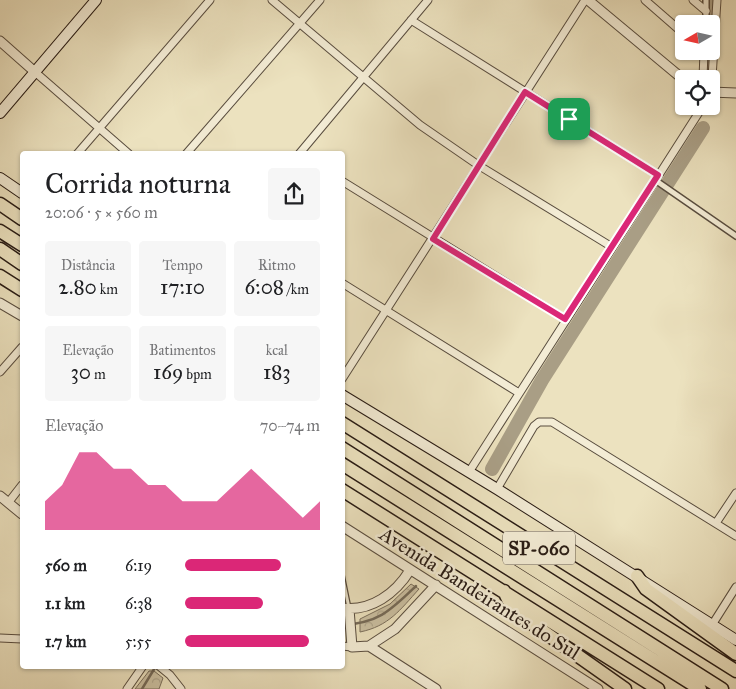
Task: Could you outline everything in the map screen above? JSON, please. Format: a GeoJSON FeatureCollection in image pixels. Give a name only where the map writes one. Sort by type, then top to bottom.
{"type":"FeatureCollection","features":[{"type":"Feature","properties":{"kind":"highway"},"geometry":{"type":"LineString","coordinates":[[0,204],[20,218]]}},
{"type":"Feature","properties":{"kind":"highway"},"geometry":{"type":"LineString","coordinates":[[0,231],[20,244]]}},
{"type":"Feature","properties":{"kind":"highway"},"geometry":{"type":"LineString","coordinates":[[0,250],[20,263]]}},
{"type":"Feature","properties":{"kind":"highway"},"geometry":{"type":"LineString","coordinates":[[0,276],[20,289]]}},
{"type":"Feature","properties":{"kind":"highway","name":"SP-060"},"geometry":{"type":"LineString","coordinates":[[345,425],[736,671]]}},
{"type":"Feature","properties":{"kind":"highway","name":"SP-060"},"geometry":{"type":"LineString","coordinates":[[345,450],[722,689]]}},
{"type":"Feature","properties":{"kind":"highway","name":"SP-060"},"geometry":{"type":"LineString","coordinates":[[345,466],[700,689]]}},
{"type":"Feature","properties":{"kind":"highway","name":"SP-060"},"geometry":{"type":"LineString","coordinates":[[345,492],[658,689]]}},
{"type":"Feature","properties":{"kind":"highway"},"geometry":{"type":"LineString","coordinates":[[637,576],[646,590],[736,654]]}},
{"type":"Feature","properties":{"kind":"highway"},"geometry":{"type":"LineString","coordinates":[[504,591],[513,610],[625,689]]}},
{"type":"Feature","properties":{"kind":"main road"},"geometry":{"type":"LineString","coordinates":[[0,113],[96,0]]}},
{"type":"Feature","properties":{"kind":"main road"},"geometry":{"type":"LineString","coordinates":[[0,178],[20,191]]}},
{"type":"Feature","properties":{"kind":"main road"},"geometry":{"type":"LineString","coordinates":[[345,397],[637,576],[736,640]]}},
{"type":"Feature","properties":{"kind":"street"},"geometry":{"type":"LineString","coordinates":[[80,151],[210,0]]}},
{"type":"Feature","properties":{"kind":"street"},"geometry":{"type":"LineString","coordinates":[[272,0],[362,79],[420,126],[478,165],[612,247]]}},
{"type":"Feature","properties":{"kind":"street"},"geometry":{"type":"LineString","coordinates":[[189,151],[320,0]]}},
{"type":"Feature","properties":{"kind":"street"},"geometry":{"type":"LineString","coordinates":[[302,151],[428,0]]}},
{"type":"Feature","properties":{"kind":"street"},"geometry":{"type":"LineString","coordinates":[[345,374],[525,92],[587,0],[675,73]]}},
{"type":"Feature","properties":{"kind":"street"},"geometry":{"type":"LineString","coordinates":[[645,0],[675,26]]}},
{"type":"Feature","properties":{"kind":"street"},"geometry":{"type":"LineString","coordinates":[[693,0],[706,11]]}},
{"type":"Feature","properties":{"kind":"street"},"geometry":{"type":"LineString","coordinates":[[706,0],[706,15]]}},
{"type":"Feature","properties":{"kind":"street"},"geometry":{"type":"LineString","coordinates":[[713,70],[718,0]]}},
{"type":"Feature","properties":{"kind":"street"},"geometry":{"type":"LineString","coordinates":[[411,20],[525,92],[658,180],[666,188],[736,236]]}},
{"type":"Feature","properties":{"kind":"street"},"geometry":{"type":"LineString","coordinates":[[0,41],[126,151]]}},
{"type":"Feature","properties":{"kind":"street"},"geometry":{"type":"LineString","coordinates":[[720,92],[736,93]]}},
{"type":"Feature","properties":{"kind":"street"},"geometry":{"type":"LineString","coordinates":[[469,472],[565,319],[658,180],[698,115]]}},
{"type":"Feature","properties":{"kind":"street"},"geometry":{"type":"LineString","coordinates":[[345,183],[565,319]]}},
{"type":"Feature","properties":{"kind":"street"},"geometry":{"type":"LineString","coordinates":[[345,286],[519,393]]}},
{"type":"Feature","properties":{"kind":"street"},"geometry":{"type":"LineString","coordinates":[[0,303],[20,315]]}},
{"type":"Feature","properties":{"kind":"street"},"geometry":{"type":"LineString","coordinates":[[0,372],[20,349]]}},
{"type":"Feature","properties":{"kind":"street"},"geometry":{"type":"LineString","coordinates":[[496,489],[534,426],[539,422],[552,422],[736,536]]}},
{"type":"Feature","properties":{"kind":"street"},"geometry":{"type":"LineString","coordinates":[[8,503],[20,488]]}},
{"type":"Feature","properties":{"kind":"street"},"geometry":{"type":"LineString","coordinates":[[716,523],[736,493]]}},
{"type":"Feature","properties":{"kind":"street"},"geometry":{"type":"LineString","coordinates":[[0,496],[20,512]]}},
{"type":"Feature","properties":{"kind":"street","name":"Avenida Bandeirantes do Sul"},"geometry":{"type":"LineString","coordinates":[[345,528],[598,689]]}},
{"type":"Feature","properties":{"kind":"street"},"geometry":{"type":"LineString","coordinates":[[352,647],[347,611],[366,606],[384,598],[400,584],[410,570]]}},
{"type":"Feature","properties":{"kind":"street"},"geometry":{"type":"LineString","coordinates":[[345,646],[369,646],[395,629],[436,586]]}},
{"type":"Feature","properties":{"kind":"street"},"geometry":{"type":"LineString","coordinates":[[712,625],[736,587]]}},
{"type":"Feature","properties":{"kind":"street"},"geometry":{"type":"LineString","coordinates":[[0,638],[20,639]]}},
{"type":"Feature","properties":{"kind":"street"},"geometry":{"type":"LineString","coordinates":[[369,646],[436,689]]}},
{"type":"Feature","properties":{"kind":"street"},"geometry":{"type":"LineString","coordinates":[[127,689],[140,669]]}},
{"type":"Feature","properties":{"kind":"street"},"geometry":{"type":"LineString","coordinates":[[163,669],[176,681],[181,689]]}},
{"type":"Feature","properties":{"kind":"street"},"geometry":{"type":"LineString","coordinates":[[170,689],[176,681]]}},
{"type":"Feature","properties":{"kind":"lane"},"geometry":{"type":"LineString","coordinates":[[345,596],[347,611]]}},
{"type":"Feature","properties":{"kind":"green space"},"geometry":{"type":"Polygon","coordinates":[[[411,584],[419,589],[400,610],[379,626],[360,632],[360,619],[390,604],[411,584]]]}},
{"type":"Feature","properties":{"kind":"green space"},"geometry":{"type":"Polygon","coordinates":[[[149,671],[154,671],[163,678],[159,689],[135,689],[149,671]]]}},
{"type":"Feature","properties":{"kind":"waterway"},"geometry":{"type":"LineString","coordinates":[[710,15],[711,0]]}},
{"type":"Feature","properties":{"kind":"waterway"},"geometry":{"type":"LineString","coordinates":[[709,70],[710,60]]}},
{"type":"Feature","properties":{"kind":"waterway"},"geometry":{"type":"LineString","coordinates":[[492,469],[542,380],[703,128]]}},
{"type":"Feature","properties":{"kind":"waterway"},"geometry":{"type":"LineString","coordinates":[[345,625],[366,621],[384,614],[416,586]]}},
{"type":"Feature","properties":{"kind":"waterway"},"geometry":{"type":"LineString","coordinates":[[142,689],[154,669]]}},
{"type":"Feature","properties":{"kind":"route"},"geometry":{"type":"LineString","coordinates":[[525,92],[569,119],[658,175],[565,319],[433,239],[525,92]]}}]}
